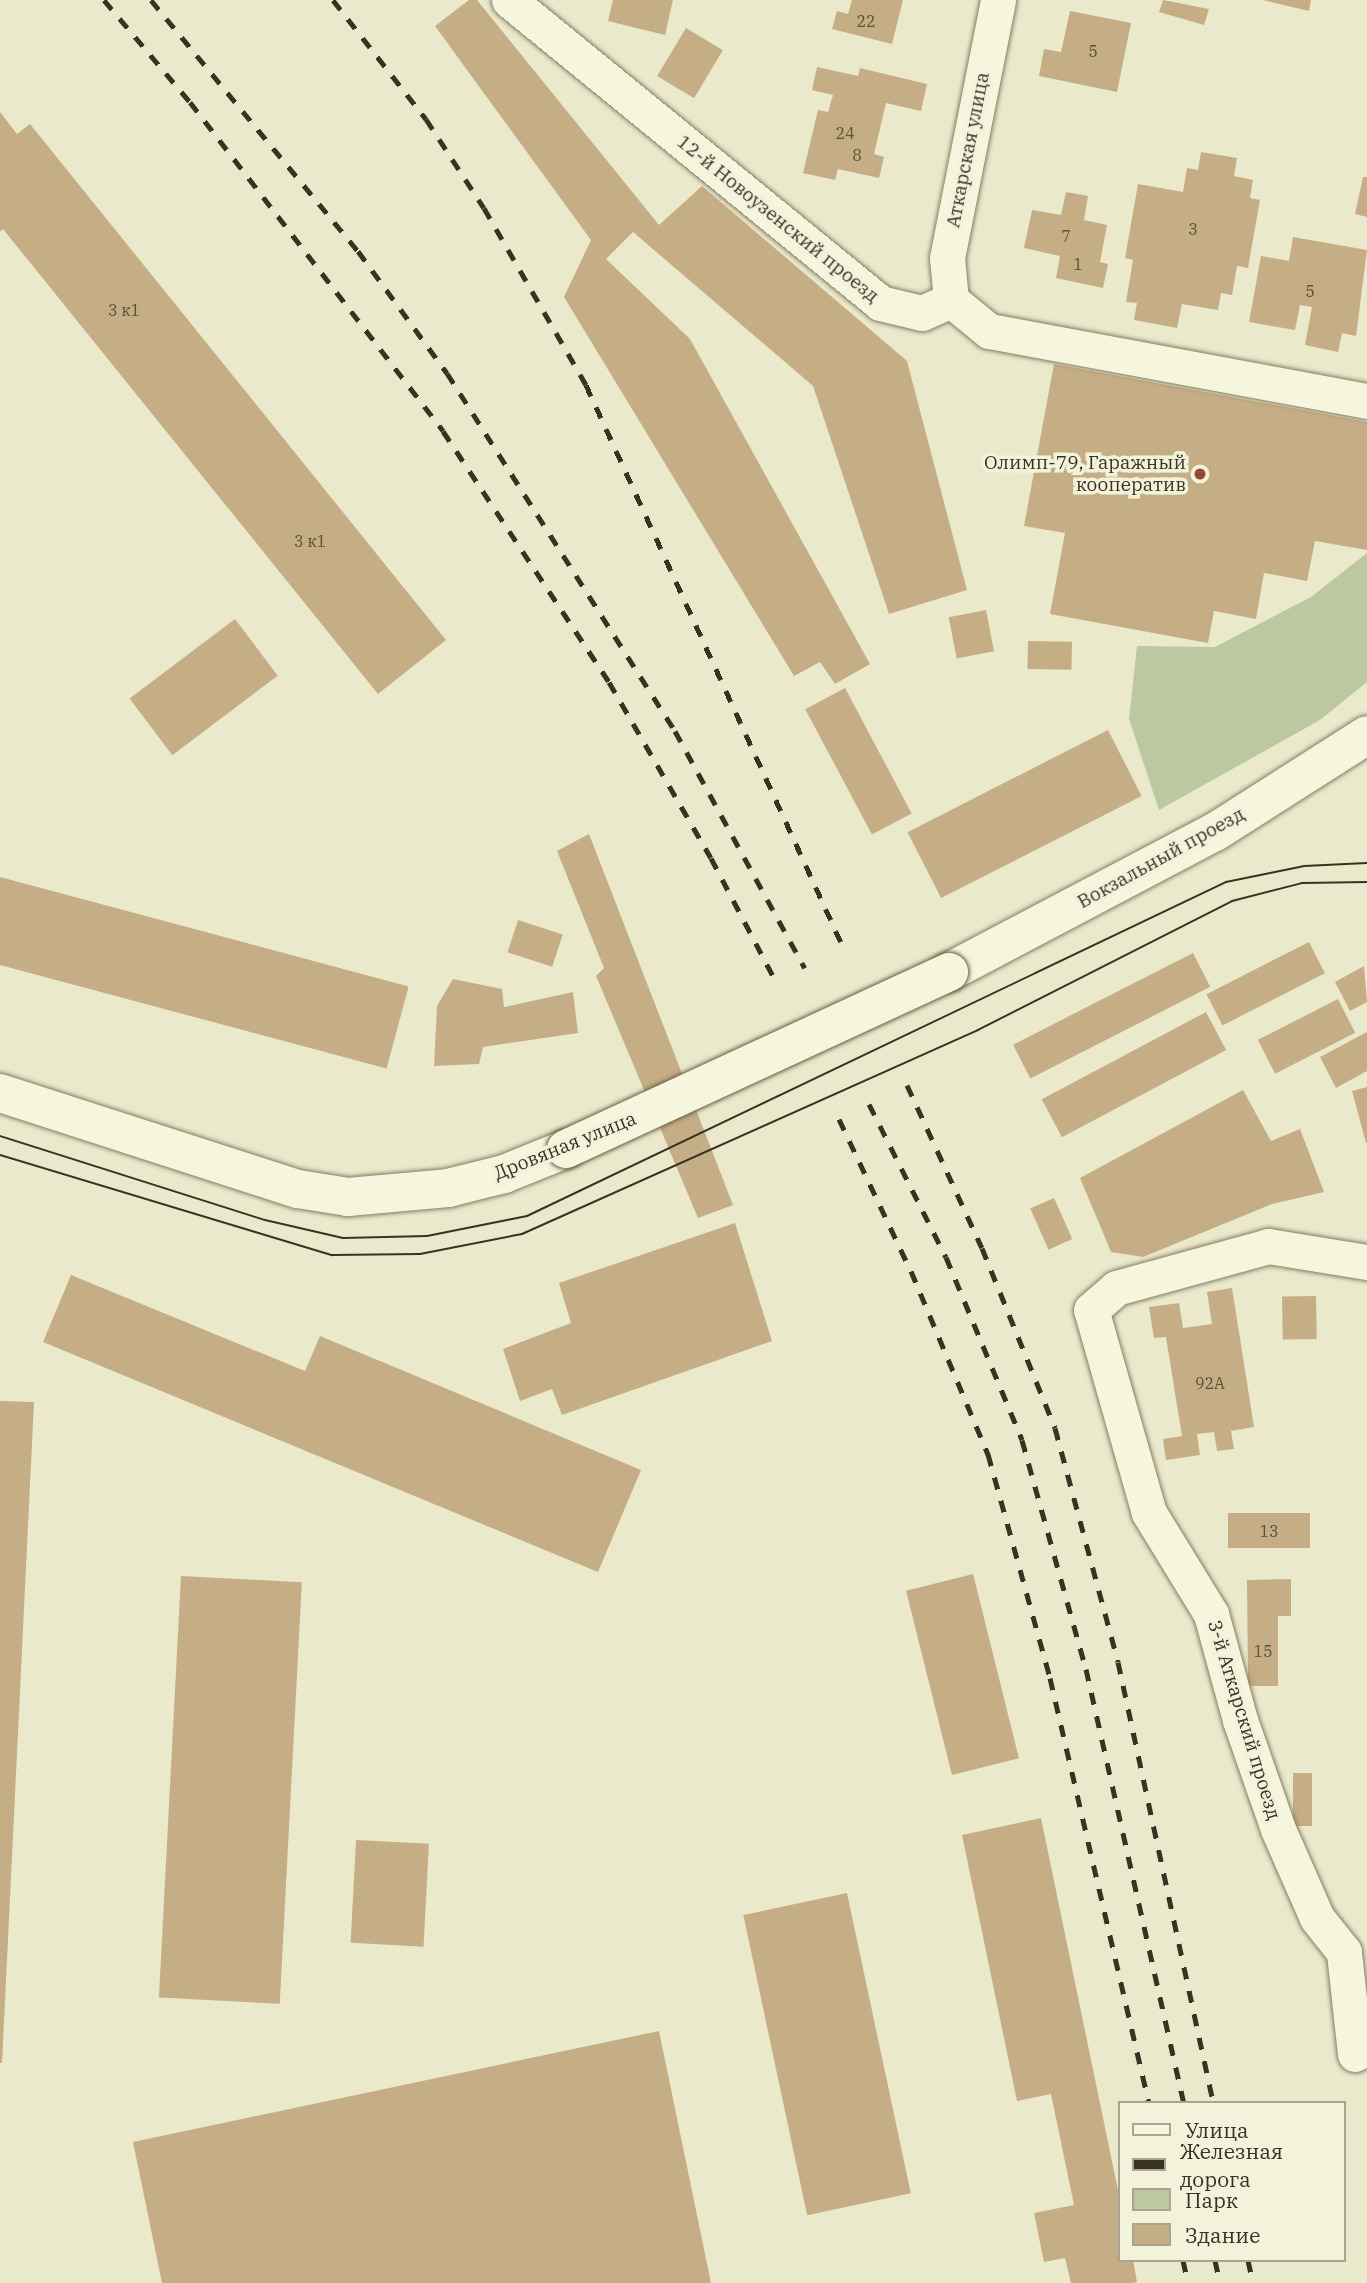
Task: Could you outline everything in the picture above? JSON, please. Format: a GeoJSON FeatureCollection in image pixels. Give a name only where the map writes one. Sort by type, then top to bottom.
{"type":"FeatureCollection","features":[{"type":"Feature","properties":{"kind":"main road","name":"Вокзальный проезд"},"geometry":{"type":"LineString","coordinates":[[949,972],[1214,832],[1367,735]]}},
{"type":"Feature","properties":{"kind":"main road","name":"Дровяная улица"},"geometry":{"type":"LineString","coordinates":[[0,1093],[298,1189],[348,1197],[448,1188],[505,1174],[566,1149],[949,972]]}},
{"type":"Feature","properties":{"kind":"street","name":"12-й Новоузенский проезд"},"geometry":{"type":"LineString","coordinates":[[509,0],[880,303],[922,313],[951,300]]}},
{"type":"Feature","properties":{"kind":"street","name":"Аткарская улица"},"geometry":{"type":"LineString","coordinates":[[951,300],[947,258],[998,0]]}},
{"type":"Feature","properties":{"kind":"street"},"geometry":{"type":"LineString","coordinates":[[951,300],[989,331],[1367,401]]}},
{"type":"Feature","properties":{"kind":"street","name":"3-й Аткарский проезд"},"geometry":{"type":"LineString","coordinates":[[1354,2054],[1344,1952],[1317,1918],[1278,1829],[1240,1720],[1211,1614],[1149,1513],[1091,1310],[1116,1288],[1268,1246],[1367,1262]]}},
{"type":"Feature","properties":{"kind":"green space"},"geometry":{"type":"Polygon","coordinates":[[[1367,553],[1367,682],[1320,720],[1159,810],[1129,719],[1137,646],[1215,647],[1311,597],[1367,553]]]}},
{"type":"Feature","properties":{"kind":"building"},"geometry":{"type":"Polygon","coordinates":[[[469,0],[477,0],[659,225],[702,186],[907,361],[967,590],[889,614],[813,386],[633,232],[606,259],[690,339],[870,664],[835,684],[820,662],[794,676],[564,297],[591,240],[435,26],[469,0]]]}},
{"type":"Feature","properties":{"kind":"building"},"geometry":{"type":"Polygon","coordinates":[[[613,0],[673,0],[665,35],[608,21],[613,0]]]}},
{"type":"Feature","properties":{"kind":"building"},"geometry":{"type":"Polygon","coordinates":[[[852,0],[903,0],[892,44],[832,29],[837,11],[848,14],[852,0]]]}},
{"type":"Feature","properties":{"kind":"building"},"geometry":{"type":"Polygon","coordinates":[[[1163,0],[1209,9],[1204,25],[1159,12],[1163,0]]]}},
{"type":"Feature","properties":{"kind":"building"},"geometry":{"type":"Polygon","coordinates":[[[1263,0],[1311,0],[1309,11],[1263,0]]]}},
{"type":"Feature","properties":{"kind":"building"},"geometry":{"type":"Polygon","coordinates":[[[1070,11],[1131,23],[1117,92],[1039,76],[1044,49],[1061,52],[1070,11]]]}},
{"type":"Feature","properties":{"kind":"building"},"geometry":{"type":"Polygon","coordinates":[[[686,28],[723,50],[694,98],[657,76],[686,28]]]}},
{"type":"Feature","properties":{"kind":"building"},"geometry":{"type":"Polygon","coordinates":[[[817,67],[858,76],[860,68],[927,84],[921,111],[886,103],[874,154],[884,157],[879,178],[838,169],[835,180],[803,173],[818,110],[828,112],[833,95],[812,90],[817,67]]]}},
{"type":"Feature","properties":{"kind":"building"},"geometry":{"type":"Polygon","coordinates":[[[0,112],[17,134],[30,124],[446,640],[378,694],[3,229],[0,232],[0,112]]]}},
{"type":"Feature","properties":{"kind":"building"},"geometry":{"type":"Polygon","coordinates":[[[1201,152],[1237,158],[1234,176],[1253,180],[1250,198],[1260,200],[1248,268],[1237,266],[1232,295],[1221,293],[1218,310],[1182,304],[1177,328],[1134,320],[1137,303],[1126,302],[1133,260],[1125,258],[1138,184],[1183,192],[1187,168],[1198,170],[1201,152]]]}},
{"type":"Feature","properties":{"kind":"building"},"geometry":{"type":"Polygon","coordinates":[[[1363,177],[1367,177],[1367,217],[1355,214],[1363,177]]]}},
{"type":"Feature","properties":{"kind":"building"},"geometry":{"type":"Polygon","coordinates":[[[1066,192],[1088,196],[1084,220],[1107,225],[1100,262],[1108,264],[1103,288],[1056,278],[1060,256],[1024,248],[1032,210],[1061,215],[1066,192]]]}},
{"type":"Feature","properties":{"kind":"building"},"geometry":{"type":"Polygon","coordinates":[[[1293,237],[1367,250],[1356,336],[1342,333],[1338,352],[1305,345],[1312,307],[1300,305],[1295,330],[1249,322],[1261,256],[1289,261],[1293,237]]]}},
{"type":"Feature","properties":{"kind":"building","name":"Олимп-79, Гаражный кооператив"},"geometry":{"type":"Polygon","coordinates":[[[1054,364],[1367,422],[1367,550],[1315,541],[1307,581],[1264,573],[1256,619],[1214,611],[1208,643],[1050,614],[1065,533],[1024,526],[1054,364]]]}},
{"type":"Feature","properties":{"kind":"building"},"geometry":{"type":"Polygon","coordinates":[[[986,610],[994,651],[957,658],[949,617],[986,610]]]}},
{"type":"Feature","properties":{"kind":"building"},"geometry":{"type":"Polygon","coordinates":[[[235,619],[278,676],[172,755],[130,698],[235,619]]]}},
{"type":"Feature","properties":{"kind":"building"},"geometry":{"type":"Polygon","coordinates":[[[1028,641],[1072,642],[1072,670],[1028,669],[1028,641]]]}},
{"type":"Feature","properties":{"kind":"building"},"geometry":{"type":"Polygon","coordinates":[[[845,688],[912,813],[872,835],[805,709],[845,688]]]}},
{"type":"Feature","properties":{"kind":"building"},"geometry":{"type":"Polygon","coordinates":[[[1108,730],[1142,796],[941,898],[908,832],[1108,730]]]}},
{"type":"Feature","properties":{"kind":"building"},"geometry":{"type":"Polygon","coordinates":[[[589,834],[733,1205],[698,1218],[596,976],[604,968],[557,851],[589,834]]]}},
{"type":"Feature","properties":{"kind":"building"},"geometry":{"type":"Polygon","coordinates":[[[0,877],[409,986],[387,1069],[0,965],[0,877]]]}},
{"type":"Feature","properties":{"kind":"building"},"geometry":{"type":"Polygon","coordinates":[[[518,920],[563,935],[552,967],[507,952],[518,920]]]}},
{"type":"Feature","properties":{"kind":"building"},"geometry":{"type":"Polygon","coordinates":[[[1309,942],[1325,973],[1222,1025],[1207,994],[1309,942]]]}},
{"type":"Feature","properties":{"kind":"building"},"geometry":{"type":"Polygon","coordinates":[[[1193,953],[1210,987],[1030,1079],[1013,1045],[1193,953]]]}},
{"type":"Feature","properties":{"kind":"building"},"geometry":{"type":"Polygon","coordinates":[[[1364,966],[1367,1002],[1350,1011],[1335,982],[1364,966]]]}},
{"type":"Feature","properties":{"kind":"building"},"geometry":{"type":"Polygon","coordinates":[[[453,979],[502,989],[504,1007],[573,992],[578,1033],[483,1047],[479,1064],[434,1066],[437,1006],[453,979]]]}},
{"type":"Feature","properties":{"kind":"building"},"geometry":{"type":"Polygon","coordinates":[[[1338,999],[1355,1033],[1275,1074],[1258,1040],[1338,999]]]}},
{"type":"Feature","properties":{"kind":"building"},"geometry":{"type":"Polygon","coordinates":[[[1206,1012],[1226,1050],[1062,1137],[1042,1099],[1206,1012]]]}},
{"type":"Feature","properties":{"kind":"building"},"geometry":{"type":"Polygon","coordinates":[[[1367,1032],[1367,1071],[1336,1088],[1320,1057],[1367,1032]]]}},
{"type":"Feature","properties":{"kind":"building"},"geometry":{"type":"Polygon","coordinates":[[[1367,1087],[1367,1143],[1366,1143],[1352,1091],[1367,1087]]]}},
{"type":"Feature","properties":{"kind":"building"},"geometry":{"type":"Polygon","coordinates":[[[1243,1090],[1271,1141],[1300,1129],[1324,1192],[1272,1204],[1143,1257],[1111,1252],[1080,1178],[1243,1090]]]}},
{"type":"Feature","properties":{"kind":"building"},"geometry":{"type":"Polygon","coordinates":[[[1054,1198],[1072,1239],[1049,1250],[1030,1209],[1054,1198]]]}},
{"type":"Feature","properties":{"kind":"building"},"geometry":{"type":"Polygon","coordinates":[[[735,1223],[772,1341],[562,1415],[552,1389],[520,1401],[503,1349],[571,1323],[559,1283],[735,1223]]]}},
{"type":"Feature","properties":{"kind":"building"},"geometry":{"type":"Polygon","coordinates":[[[71,1275],[305,1371],[320,1336],[641,1470],[598,1572],[43,1342],[71,1275]]]}},
{"type":"Feature","properties":{"kind":"building"},"geometry":{"type":"Polygon","coordinates":[[[1232,1288],[1254,1427],[1231,1431],[1234,1449],[1217,1451],[1214,1432],[1197,1434],[1200,1455],[1166,1460],[1163,1439],[1182,1436],[1166,1337],[1154,1338],[1149,1307],[1179,1303],[1183,1328],[1212,1324],[1207,1292],[1232,1288]]]}},
{"type":"Feature","properties":{"kind":"building"},"geometry":{"type":"Polygon","coordinates":[[[1316,1296],[1317,1339],[1283,1340],[1282,1297],[1316,1296]]]}},
{"type":"Feature","properties":{"kind":"building"},"geometry":{"type":"Polygon","coordinates":[[[0,1401],[34,1402],[2,2063],[0,2063],[0,1401]]]}},
{"type":"Feature","properties":{"kind":"building"},"geometry":{"type":"Polygon","coordinates":[[[1228,1513],[1310,1513],[1310,1548],[1228,1548],[1228,1513]]]}},
{"type":"Feature","properties":{"kind":"building"},"geometry":{"type":"Polygon","coordinates":[[[973,1574],[1019,1758],[952,1775],[906,1591],[973,1574]]]}},
{"type":"Feature","properties":{"kind":"building"},"geometry":{"type":"Polygon","coordinates":[[[181,1576],[302,1582],[280,2004],[159,1997],[181,1576]]]}},
{"type":"Feature","properties":{"kind":"building"},"geometry":{"type":"Polygon","coordinates":[[[1291,1579],[1291,1616],[1278,1616],[1278,1686],[1248,1686],[1247,1580],[1291,1579]]]}},
{"type":"Feature","properties":{"kind":"building"},"geometry":{"type":"Polygon","coordinates":[[[1293,1773],[1312,1773],[1312,1826],[1293,1826],[1293,1773]]]}},
{"type":"Feature","properties":{"kind":"building"},"geometry":{"type":"Polygon","coordinates":[[[1041,1818],[1118,2190],[1118,2262],[1133,2262],[1137,2282],[1071,2283],[1065,2258],[1044,2262],[1034,2213],[1074,2205],[1051,2094],[1017,2101],[962,1835],[1041,1818]]]}},
{"type":"Feature","properties":{"kind":"building"},"geometry":{"type":"Polygon","coordinates":[[[356,1840],[429,1844],[424,1947],[351,1943],[356,1840]]]}},
{"type":"Feature","properties":{"kind":"building"},"geometry":{"type":"Polygon","coordinates":[[[847,1893],[911,2193],[807,2215],[743,1915],[847,1893]]]}},
{"type":"Feature","properties":{"kind":"building"},"geometry":{"type":"Polygon","coordinates":[[[659,2031],[711,2283],[162,2283],[133,2142],[659,2031]]]}},
{"type":"Feature","properties":{"kind":"tram line"},"geometry":{"type":"LineString","coordinates":[[0,1136],[265,1220],[343,1238],[427,1236],[527,1216],[1226,882],[1304,866],[1367,863]]}},
{"type":"Feature","properties":{"kind":"tram line"},"geometry":{"type":"LineString","coordinates":[[0,1155],[332,1255],[420,1254],[522,1234],[978,1030],[1232,901],[1302,883],[1367,882]]}},
{"type":"Feature","properties":{"kind":"railway"},"geometry":{"type":"LineString","coordinates":[[104,0],[190,102],[443,431],[609,682],[711,858],[776,982]]}},
{"type":"Feature","properties":{"kind":"railway"},"geometry":{"type":"LineString","coordinates":[[151,0],[358,251],[447,373],[675,731],[805,968]]}},
{"type":"Feature","properties":{"kind":"railway"},"geometry":{"type":"LineString","coordinates":[[333,0],[426,119],[484,208],[586,385],[844,949]]}},
{"type":"Feature","properties":{"kind":"railway"},"geometry":{"type":"LineString","coordinates":[[907,1085],[982,1248],[1055,1428],[1118,1662],[1213,2101]]}},
{"type":"Feature","properties":{"kind":"railway"},"geometry":{"type":"LineString","coordinates":[[869,1104],[946,1257],[1022,1440],[1086,1669],[1184,2101]]}},
{"type":"Feature","properties":{"kind":"railway"},"geometry":{"type":"LineString","coordinates":[[839,1119],[911,1271],[988,1454],[1050,1678],[1149,2101]]}},
{"type":"Feature","properties":{"kind":"railway"},"geometry":{"type":"LineString","coordinates":[[1183,2262],[1188,2283]]}},
{"type":"Feature","properties":{"kind":"railway"},"geometry":{"type":"LineString","coordinates":[[1215,2262],[1220,2283]]}},
{"type":"Feature","properties":{"kind":"railway"},"geometry":{"type":"LineString","coordinates":[[1248,2262],[1253,2283]]}},
{"type":"Feature","properties":{"kind":"place","name":"Олимп-79, Гаражный кооператив"},"geometry":{"type":"Point","coordinates":[1200,474]}}]}
